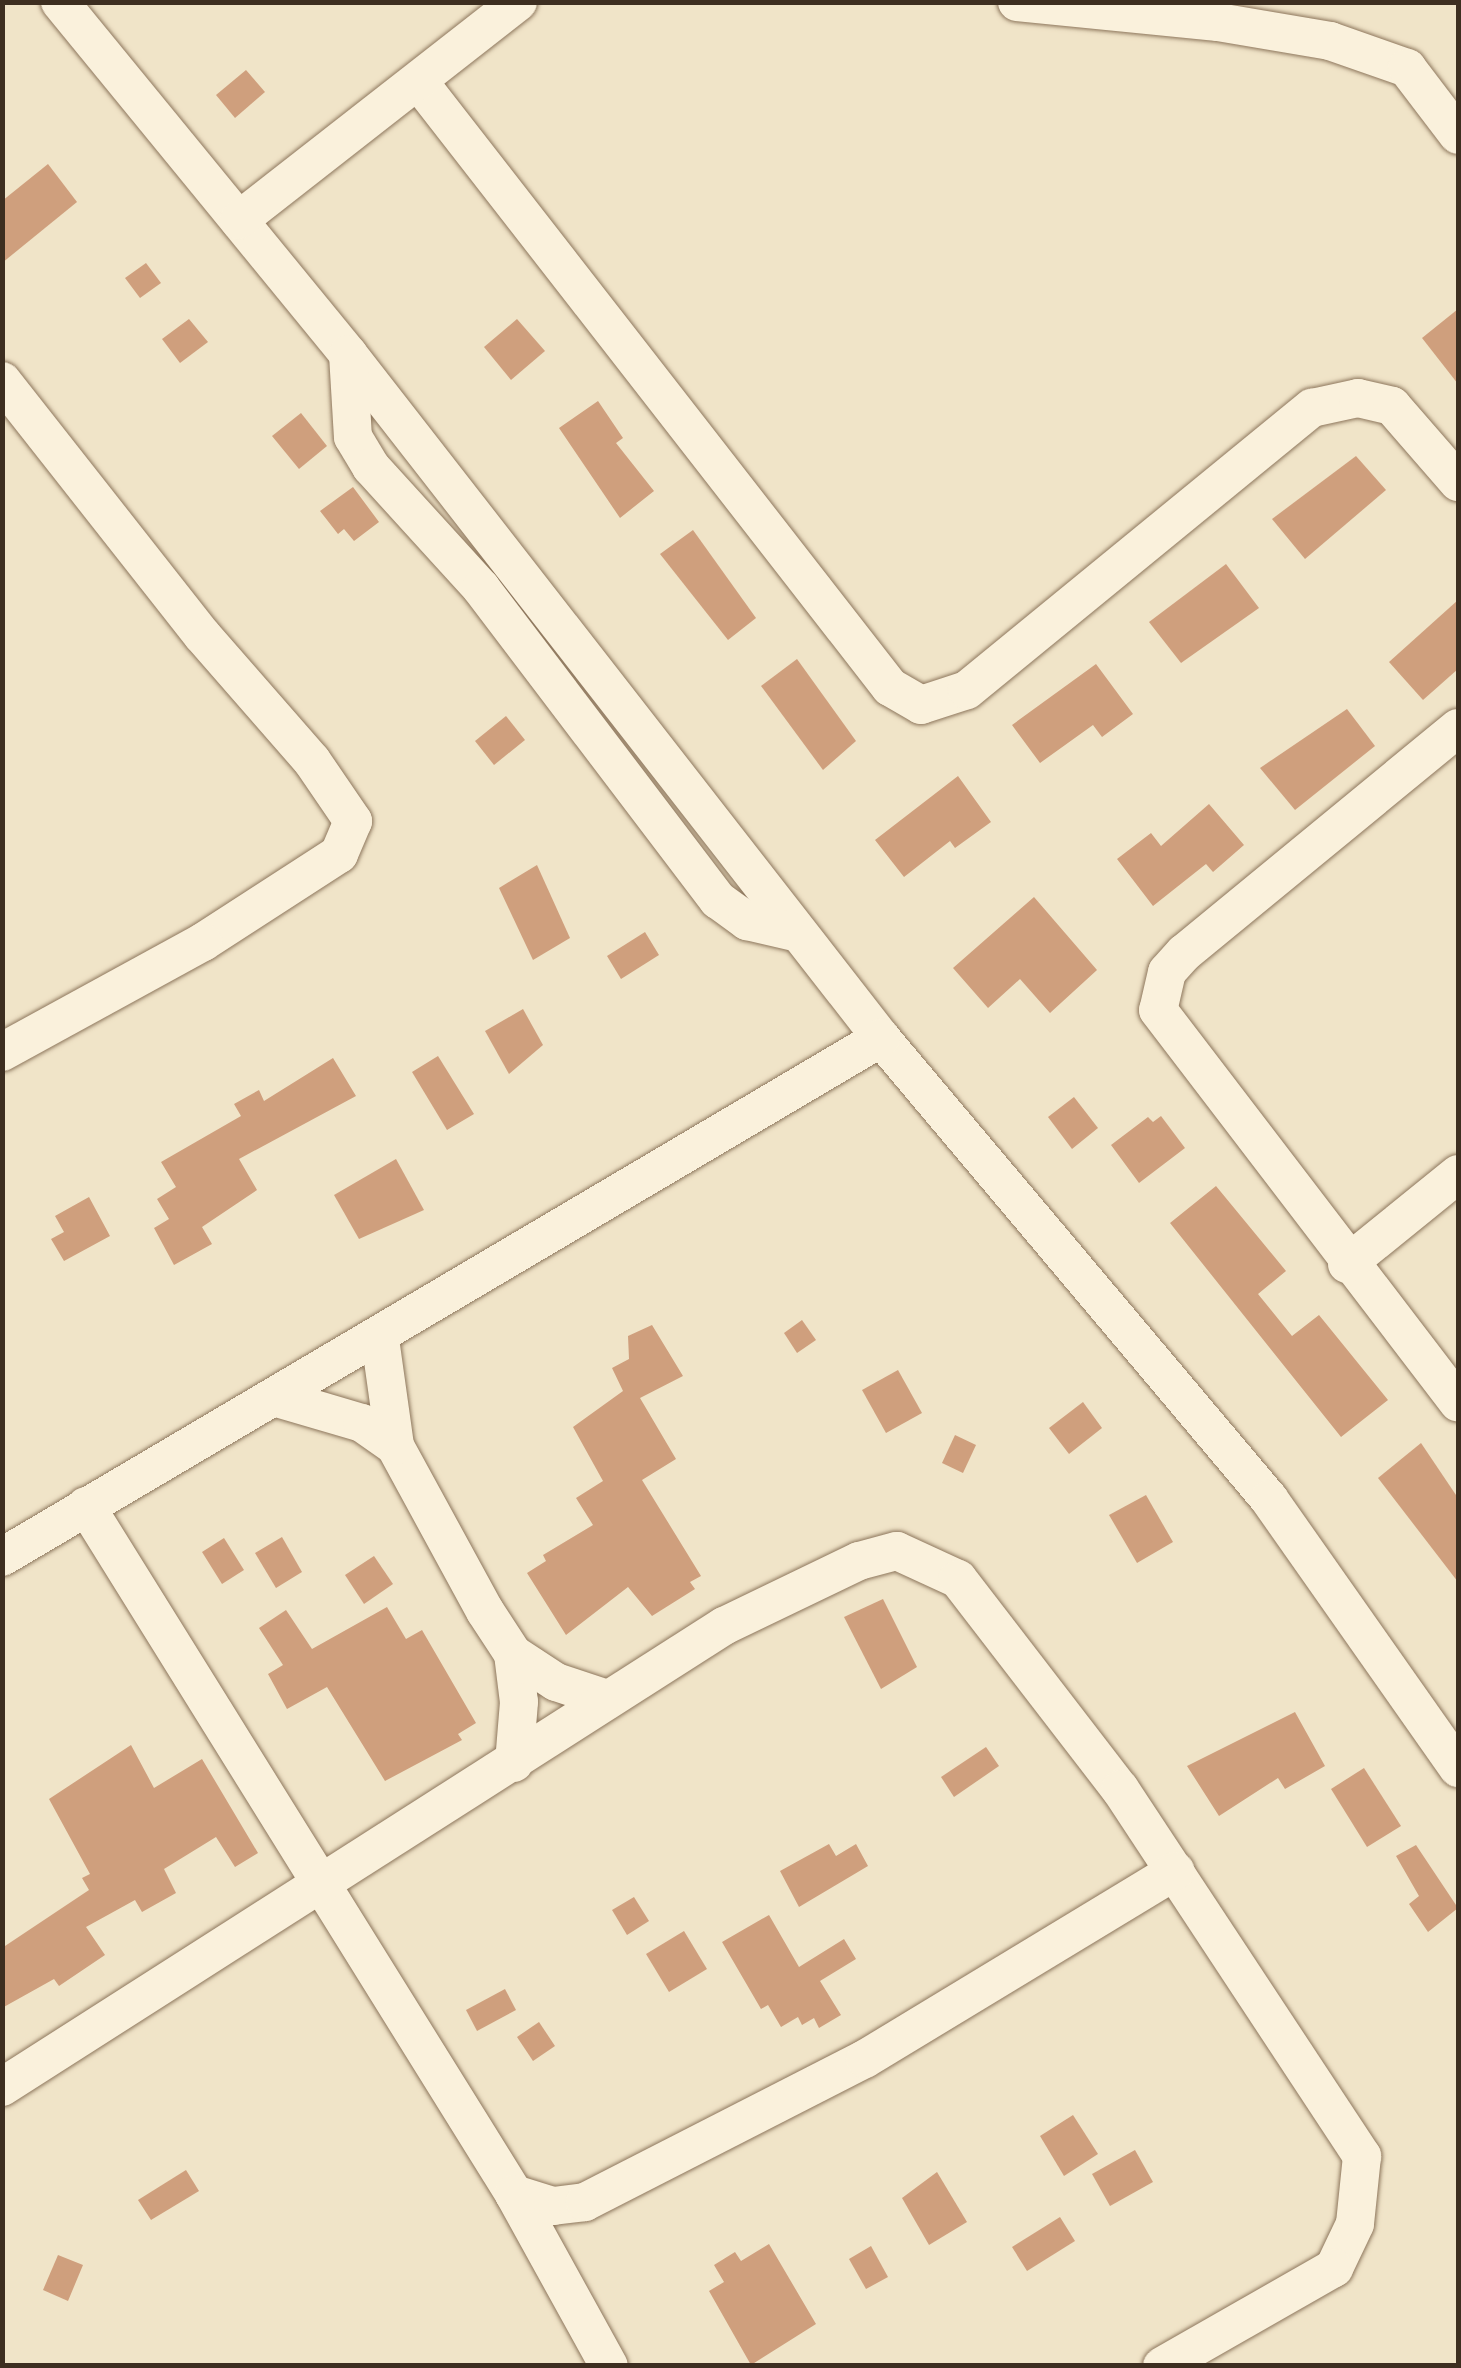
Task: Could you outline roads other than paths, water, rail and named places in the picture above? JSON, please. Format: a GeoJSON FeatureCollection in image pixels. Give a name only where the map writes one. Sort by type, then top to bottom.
{"type":"FeatureCollection","features":[{"type":"Feature","properties":{"kind":"street"},"geometry":{"type":"LineString","coordinates":[[60,2],[348,354],[882,1038],[1269,1499],[1458,1768]]}},
{"type":"Feature","properties":{"kind":"street"},"geometry":{"type":"LineString","coordinates":[[239,220],[518,2]]}},
{"type":"Feature","properties":{"kind":"street"},"geometry":{"type":"LineString","coordinates":[[1017,2],[1219,12],[1330,42],[1407,68],[1458,136]]}},
{"type":"Feature","properties":{"kind":"street"},"geometry":{"type":"LineString","coordinates":[[418,82],[890,687],[921,705],[966,690],[1312,408],[1358,398],[1392,406],[1458,482]]}},
{"type":"Feature","properties":{"kind":"street"},"geometry":{"type":"LineString","coordinates":[[348,354],[353,437],[371,467],[481,588],[603,754],[718,900],[747,922],[798,933]]}},
{"type":"Feature","properties":{"kind":"street"},"geometry":{"type":"LineString","coordinates":[[2,380],[202,635],[312,760],[352,821],[339,854],[203,942],[3,1051]]}},
{"type":"Feature","properties":{"kind":"street"},"geometry":{"type":"LineString","coordinates":[[1458,728],[1184,953],[1159,992],[1167,1028],[1458,1402]]}},
{"type":"Feature","properties":{"kind":"street"},"geometry":{"type":"LineString","coordinates":[[603,754],[641,730]]}},
{"type":"Feature","properties":{"kind":"street"},"geometry":{"type":"LineString","coordinates":[[2,1556],[380,1339],[882,1038]]}},
{"type":"Feature","properties":{"kind":"street"},"geometry":{"type":"LineString","coordinates":[[1347,1264],[1458,1174]]}},
{"type":"Feature","properties":{"kind":"street"},"geometry":{"type":"LineString","coordinates":[[380,1339],[396,1446],[513,1654],[519,1702],[514,1763]]}},
{"type":"Feature","properties":{"kind":"street"},"geometry":{"type":"LineString","coordinates":[[277,1398],[362,1423],[396,1446]]}},
{"type":"Feature","properties":{"kind":"street"},"geometry":{"type":"LineString","coordinates":[[86,1506],[514,2194],[609,2366]]}},
{"type":"Feature","properties":{"kind":"street"},"geometry":{"type":"LineString","coordinates":[[2,2087],[724,1626],[859,1561],[897,1551],[958,1580],[1176,1871],[1362,2156],[1354,2224],[1334,2268],[1162,2366]]}},
{"type":"Feature","properties":{"kind":"street"},"geometry":{"type":"LineString","coordinates":[[513,1654],[556,1682],[607,1699]]}},
{"type":"Feature","properties":{"kind":"street"},"geometry":{"type":"LineString","coordinates":[[514,2194],[553,2206],[586,2202],[865,2059],[1176,1871]]}},
{"type":"Feature","properties":{"kind":"street"},"geometry":{"type":"LineString","coordinates":[[556,2275],[586,2202]]}}]}
